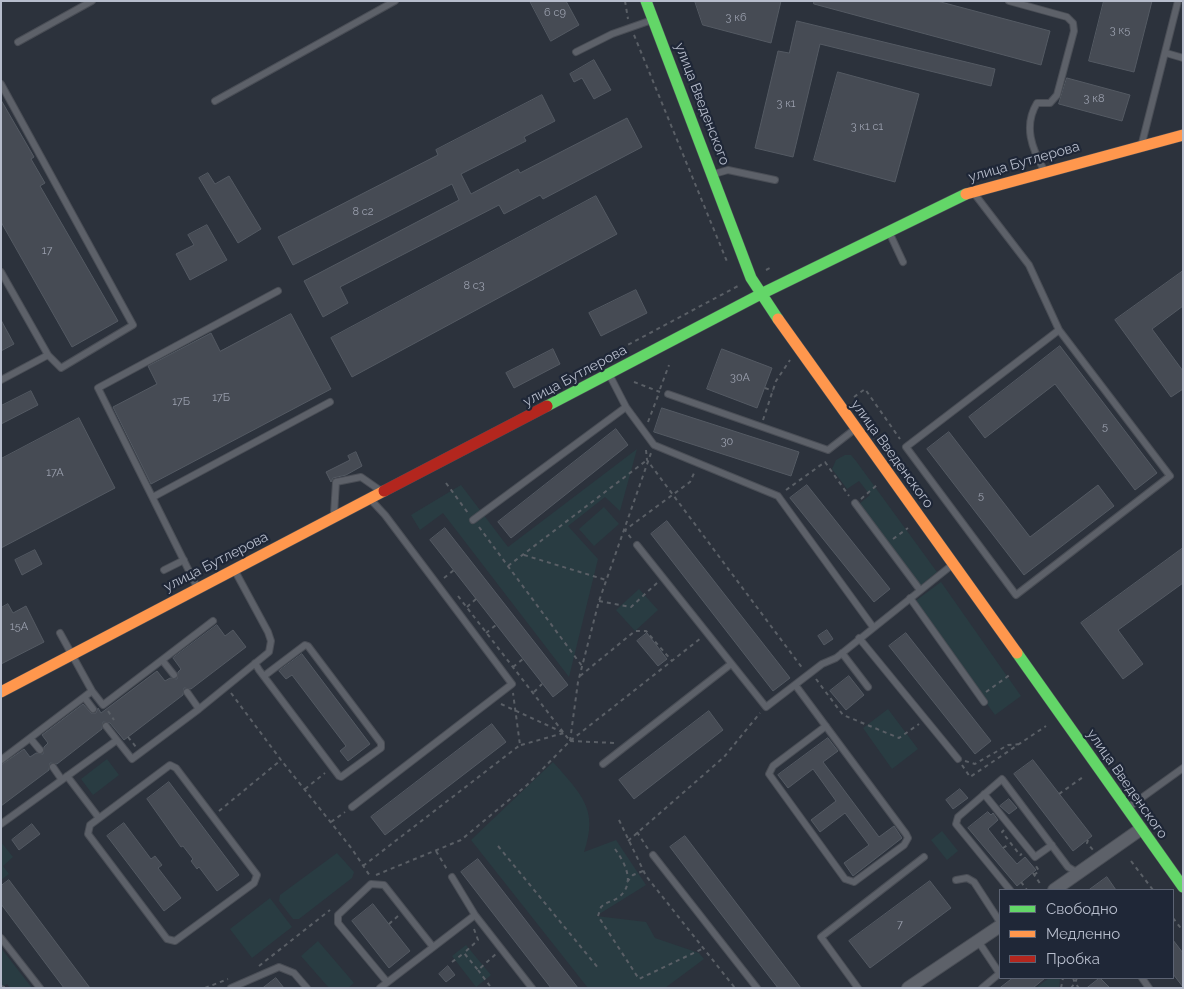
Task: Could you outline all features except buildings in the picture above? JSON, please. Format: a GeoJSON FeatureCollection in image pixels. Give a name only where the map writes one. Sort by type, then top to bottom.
{"type":"FeatureCollection","features":[{"type":"Feature","properties":{"kind":"street","name":"улица Введенского"},"geometry":{"type":"LineString","coordinates":[[646,1],[752,278],[761,294],[1183,887]]}},
{"type":"Feature","properties":{"kind":"street","name":"улица Бутлерова"},"geometry":{"type":"LineString","coordinates":[[1,692],[761,294],[972,191],[1183,135]]}},
{"type":"Feature","properties":{"kind":"street"},"geometry":{"type":"LineString","coordinates":[[1055,889],[1141,829]]}},
{"type":"Feature","properties":{"kind":"street"},"geometry":{"type":"LineString","coordinates":[[908,988],[999,927]]}},
{"type":"Feature","properties":{"kind":"lane"},"geometry":{"type":"LineString","coordinates":[[18,42],[92,1]]}},
{"type":"Feature","properties":{"kind":"lane"},"geometry":{"type":"LineString","coordinates":[[214,101],[395,1]]}},
{"type":"Feature","properties":{"kind":"lane"},"geometry":{"type":"LineString","coordinates":[[1009,1],[1067,17],[1073,22],[1074,31],[1057,95],[1054,101],[1037,103],[1029,126],[1030,138],[1045,171]]}},
{"type":"Feature","properties":{"kind":"lane"},"geometry":{"type":"LineString","coordinates":[[1141,146],[1178,1]]}},
{"type":"Feature","properties":{"kind":"lane"},"geometry":{"type":"LineString","coordinates":[[576,52],[612,34],[653,19]]}},
{"type":"Feature","properties":{"kind":"lane"},"geometry":{"type":"LineString","coordinates":[[1166,53],[1183,58]]}},
{"type":"Feature","properties":{"kind":"lane"},"geometry":{"type":"LineString","coordinates":[[1,84],[134,325],[61,368],[48,355],[1,272]]}},
{"type":"Feature","properties":{"kind":"lane"},"geometry":{"type":"LineString","coordinates":[[713,175],[728,170],[775,180]]}},
{"type":"Feature","properties":{"kind":"lane"},"geometry":{"type":"LineString","coordinates":[[972,191],[1029,265],[1058,330],[1170,476],[1016,595],[906,447],[1058,330]]}},
{"type":"Feature","properties":{"kind":"lane"},"geometry":{"type":"LineString","coordinates":[[889,232],[903,262]]}},
{"type":"Feature","properties":{"kind":"lane"},"geometry":{"type":"LineString","coordinates":[[198,588],[98,388],[278,291]]}},
{"type":"Feature","properties":{"kind":"lane"},"geometry":{"type":"LineString","coordinates":[[1,380],[48,355]]}},
{"type":"Feature","properties":{"kind":"lane"},"geometry":{"type":"LineString","coordinates":[[609,375],[626,407],[654,445],[778,496],[873,627]]}},
{"type":"Feature","properties":{"kind":"lane"},"geometry":{"type":"LineString","coordinates":[[668,394],[828,450],[856,429]]}},
{"type":"Feature","properties":{"kind":"lane"},"geometry":{"type":"LineString","coordinates":[[152,497],[330,402]]}},
{"type":"Feature","properties":{"kind":"lane"},"geometry":{"type":"LineString","coordinates":[[474,520],[626,407]]}},
{"type":"Feature","properties":{"kind":"lane"},"geometry":{"type":"LineString","coordinates":[[334,518],[336,482],[360,477],[382,493]]}},
{"type":"Feature","properties":{"kind":"lane"},"geometry":{"type":"LineString","coordinates":[[352,807],[512,684],[385,515],[370,500]]}},
{"type":"Feature","properties":{"kind":"lane"},"geometry":{"type":"LineString","coordinates":[[855,504],[920,590]]}},
{"type":"Feature","properties":{"kind":"lane"},"geometry":{"type":"LineString","coordinates":[[637,545],[766,707],[842,653],[953,564]]}},
{"type":"Feature","properties":{"kind":"lane"},"geometry":{"type":"LineString","coordinates":[[164,570],[184,560]]}},
{"type":"Feature","properties":{"kind":"lane"},"geometry":{"type":"LineString","coordinates":[[106,726],[132,759],[199,709],[269,652],[271,641],[234,570]]}},
{"type":"Feature","properties":{"kind":"lane"},"geometry":{"type":"LineString","coordinates":[[910,598],[982,699]]}},
{"type":"Feature","properties":{"kind":"lane"},"geometry":{"type":"LineString","coordinates":[[60,633],[92,691],[103,705],[214,621]]}},
{"type":"Feature","properties":{"kind":"lane"},"geometry":{"type":"LineString","coordinates":[[859,638],[958,759]]}},
{"type":"Feature","properties":{"kind":"lane"},"geometry":{"type":"LineString","coordinates":[[255,663],[264,676],[333,767],[343,777],[379,750],[381,743],[308,646],[304,646],[264,676]]}},
{"type":"Feature","properties":{"kind":"lane"},"geometry":{"type":"LineString","coordinates":[[842,653],[868,687]]}},
{"type":"Feature","properties":{"kind":"lane"},"geometry":{"type":"LineString","coordinates":[[162,660],[174,675]]}},
{"type":"Feature","properties":{"kind":"lane"},"geometry":{"type":"LineString","coordinates":[[603,764],[731,664]]}},
{"type":"Feature","properties":{"kind":"lane"},"geometry":{"type":"LineString","coordinates":[[796,686],[826,726],[908,838],[904,845],[854,882],[845,879],[769,774],[773,766],[826,726]]}},
{"type":"Feature","properties":{"kind":"lane"},"geometry":{"type":"LineString","coordinates":[[1,760],[92,691]]}},
{"type":"Feature","properties":{"kind":"lane"},"geometry":{"type":"LineString","coordinates":[[187,692],[199,709]]}},
{"type":"Feature","properties":{"kind":"lane"},"geometry":{"type":"LineString","coordinates":[[84,697],[93,709]]}},
{"type":"Feature","properties":{"kind":"lane"},"geometry":{"type":"LineString","coordinates":[[30,738],[40,750]]}},
{"type":"Feature","properties":{"kind":"lane"},"geometry":{"type":"LineString","coordinates":[[2,823],[117,740]]}},
{"type":"Feature","properties":{"kind":"lane"},"geometry":{"type":"LineString","coordinates":[[170,765],[176,768],[212,816],[256,872],[256,880],[175,941],[167,939],[88,834],[90,825],[170,765]]}},
{"type":"Feature","properties":{"kind":"lane"},"geometry":{"type":"LineString","coordinates":[[53,767],[65,778],[99,818]]}},
{"type":"Feature","properties":{"kind":"lane"},"geometry":{"type":"LineString","coordinates":[[1126,808],[1183,768]]}},
{"type":"Feature","properties":{"kind":"lane"},"geometry":{"type":"LineString","coordinates":[[1009,889],[956,824],[958,817],[1002,779],[1068,867],[1078,873]]}},
{"type":"Feature","properties":{"kind":"lane"},"geometry":{"type":"LineString","coordinates":[[984,794],[1035,857],[1052,845]]}},
{"type":"Feature","properties":{"kind":"lane"},"geometry":{"type":"LineString","coordinates":[[653,855],[755,987]]}},
{"type":"Feature","properties":{"kind":"lane"},"geometry":{"type":"LineString","coordinates":[[858,988],[821,937],[924,856]]}},
{"type":"Feature","properties":{"kind":"lane"},"geometry":{"type":"LineString","coordinates":[[452,877],[475,915],[532,988]]}},
{"type":"Feature","properties":{"kind":"lane"},"geometry":{"type":"LineString","coordinates":[[956,880],[967,878],[974,882],[999,920]]}},
{"type":"Feature","properties":{"kind":"lane"},"geometry":{"type":"LineString","coordinates":[[387,982],[338,923],[338,915],[371,884],[384,885],[433,947]]}},
{"type":"Feature","properties":{"kind":"lane"},"geometry":{"type":"LineString","coordinates":[[380,988],[475,915]]}},
{"type":"Feature","properties":{"kind":"lane"},"geometry":{"type":"LineString","coordinates":[[1,938],[40,988]]}},
{"type":"Feature","properties":{"kind":"lane"},"geometry":{"type":"LineString","coordinates":[[978,941],[999,972]]}},
{"type":"Feature","properties":{"kind":"lane"},"geometry":{"type":"LineString","coordinates":[[236,987],[279,967],[294,973],[307,988]]}},
{"type":"Feature","properties":{"kind":"lane"},"geometry":{"type":"LineString","coordinates":[[982,988],[999,974]]}},
{"type":"Feature","properties":{"kind":"path"},"geometry":{"type":"LineString","coordinates":[[625,1],[631,28],[731,270]]}},
{"type":"Feature","properties":{"kind":"path"},"geometry":{"type":"LineString","coordinates":[[766,270],[772,267]]}},
{"type":"Feature","properties":{"kind":"path"},"geometry":{"type":"LineString","coordinates":[[734,278],[738,286]]}},
{"type":"Feature","properties":{"kind":"path"},"geometry":{"type":"LineString","coordinates":[[761,427],[776,381],[790,360]]}},
{"type":"Feature","properties":{"kind":"path"},"geometry":{"type":"LineString","coordinates":[[644,431],[669,366]]}},
{"type":"Feature","properties":{"kind":"path"},"geometry":{"type":"LineString","coordinates":[[634,382],[668,394]]}},
{"type":"Feature","properties":{"kind":"path"},"geometry":{"type":"LineString","coordinates":[[765,388],[773,391]]}},
{"type":"Feature","properties":{"kind":"path"},"geometry":{"type":"LineString","coordinates":[[854,397],[865,389],[906,447]]}},
{"type":"Feature","properties":{"kind":"path"},"geometry":{"type":"LineString","coordinates":[[508,567],[648,460]]}},
{"type":"Feature","properties":{"kind":"path"},"geometry":{"type":"LineString","coordinates":[[648,460],[843,715],[900,738],[925,720]]}},
{"type":"Feature","properties":{"kind":"path"},"geometry":{"type":"LineString","coordinates":[[570,741],[582,666],[600,601],[648,460]]}},
{"type":"Feature","properties":{"kind":"path"},"geometry":{"type":"LineString","coordinates":[[778,496],[825,462],[855,504],[878,484]]}},
{"type":"Feature","properties":{"kind":"path"},"geometry":{"type":"LineString","coordinates":[[625,530],[690,482],[694,475]]}},
{"type":"Feature","properties":{"kind":"path"},"geometry":{"type":"LineString","coordinates":[[446,483],[582,666]]}},
{"type":"Feature","properties":{"kind":"path"},"geometry":{"type":"LineString","coordinates":[[885,545],[908,528]]}},
{"type":"Feature","properties":{"kind":"path"},"geometry":{"type":"LineString","coordinates":[[523,555],[606,580]]}},
{"type":"Feature","properties":{"kind":"path"},"geometry":{"type":"LineString","coordinates":[[444,578],[454,570]]}},
{"type":"Feature","properties":{"kind":"path"},"geometry":{"type":"LineString","coordinates":[[600,601],[631,607],[663,578]]}},
{"type":"Feature","properties":{"kind":"path"},"geometry":{"type":"LineString","coordinates":[[456,593],[570,741]]}},
{"type":"Feature","properties":{"kind":"path"},"geometry":{"type":"LineString","coordinates":[[467,607],[476,599]]}},
{"type":"Feature","properties":{"kind":"path"},"geometry":{"type":"LineString","coordinates":[[486,633],[496,625]]}},
{"type":"Feature","properties":{"kind":"path"},"geometry":{"type":"LineString","coordinates":[[580,676],[635,631],[646,630],[672,661]]}},
{"type":"Feature","properties":{"kind":"path"},"geometry":{"type":"LineString","coordinates":[[238,701],[281,760],[331,822],[371,878],[461,840],[527,785],[570,741],[706,633]]}},
{"type":"Feature","properties":{"kind":"path"},"geometry":{"type":"LineString","coordinates":[[513,667],[523,659]]}},
{"type":"Feature","properties":{"kind":"path"},"geometry":{"type":"LineString","coordinates":[[982,699],[1011,674]]}},
{"type":"Feature","properties":{"kind":"path"},"geometry":{"type":"LineString","coordinates":[[512,684],[520,745]]}},
{"type":"Feature","properties":{"kind":"path"},"geometry":{"type":"LineString","coordinates":[[534,692],[542,684]]}},
{"type":"Feature","properties":{"kind":"path"},"geometry":{"type":"LineString","coordinates":[[492,699],[515,712],[564,733]]}},
{"type":"Feature","properties":{"kind":"path"},"geometry":{"type":"LineString","coordinates":[[628,841],[636,832],[724,757],[766,707]]}},
{"type":"Feature","properties":{"kind":"path"},"geometry":{"type":"LineString","coordinates":[[963,768],[970,777],[1046,726]]}},
{"type":"Feature","properties":{"kind":"path"},"geometry":{"type":"LineString","coordinates":[[363,866],[520,745],[564,733]]}},
{"type":"Feature","properties":{"kind":"path"},"geometry":{"type":"LineString","coordinates":[[128,737],[140,753]]}},
{"type":"Feature","properties":{"kind":"path"},"geometry":{"type":"LineString","coordinates":[[570,741],[628,744]]}},
{"type":"Feature","properties":{"kind":"path"},"geometry":{"type":"LineString","coordinates":[[958,759],[975,764],[1008,745],[1020,744]]}},
{"type":"Feature","properties":{"kind":"path"},"geometry":{"type":"LineString","coordinates":[[212,816],[281,760]]}},
{"type":"Feature","properties":{"kind":"path"},"geometry":{"type":"LineString","coordinates":[[305,789],[333,767]]}},
{"type":"Feature","properties":{"kind":"path"},"geometry":{"type":"LineString","coordinates":[[1059,794],[1083,777]]}},
{"type":"Feature","properties":{"kind":"path"},"geometry":{"type":"LineString","coordinates":[[331,822],[352,807]]}},
{"type":"Feature","properties":{"kind":"path"},"geometry":{"type":"LineString","coordinates":[[619,820],[643,871],[735,988]]}},
{"type":"Feature","properties":{"kind":"path"},"geometry":{"type":"LineString","coordinates":[[636,832],[653,855]]}},
{"type":"Feature","properties":{"kind":"path"},"geometry":{"type":"LineString","coordinates":[[1002,832],[1020,856]]}},
{"type":"Feature","properties":{"kind":"path"},"geometry":{"type":"LineString","coordinates":[[1088,840],[1087,843],[1093,850]]}},
{"type":"Feature","properties":{"kind":"path"},"geometry":{"type":"LineString","coordinates":[[1003,848],[1011,843]]}},
{"type":"Feature","properties":{"kind":"path"},"geometry":{"type":"LineString","coordinates":[[498,846],[599,969]]}},
{"type":"Feature","properties":{"kind":"path"},"geometry":{"type":"LineString","coordinates":[[615,849],[628,873],[627,882]]}},
{"type":"Feature","properties":{"kind":"path"},"geometry":{"type":"LineString","coordinates":[[436,850],[452,877]]}},
{"type":"Feature","properties":{"kind":"path"},"geometry":{"type":"LineString","coordinates":[[1131,860],[1152,889]]}},
{"type":"Feature","properties":{"kind":"path"},"geometry":{"type":"LineString","coordinates":[[643,871],[633,875],[620,896],[601,907],[598,916],[639,979],[704,948]]}},
{"type":"Feature","properties":{"kind":"path"},"geometry":{"type":"LineString","coordinates":[[1032,873],[1041,885]]}},
{"type":"Feature","properties":{"kind":"path"},"geometry":{"type":"LineString","coordinates":[[1021,882],[1027,889]]}},
{"type":"Feature","properties":{"kind":"path"},"geometry":{"type":"LineString","coordinates":[[259,966],[334,907]]}},
{"type":"Feature","properties":{"kind":"path"},"geometry":{"type":"LineString","coordinates":[[389,924],[403,911]]}},
{"type":"Feature","properties":{"kind":"path"},"geometry":{"type":"LineString","coordinates":[[1174,919],[1183,931]]}},
{"type":"Feature","properties":{"kind":"path"},"geometry":{"type":"LineString","coordinates":[[452,962],[478,940]]}},
{"type":"Feature","properties":{"kind":"path"},"geometry":{"type":"LineString","coordinates":[[464,952],[490,986]]}},
{"type":"Feature","properties":{"kind":"path"},"geometry":{"type":"LineString","coordinates":[[478,970],[494,956]]}},
{"type":"Feature","properties":{"kind":"path"},"geometry":{"type":"LineString","coordinates":[[1073,979],[1079,988]]}},
{"type":"Feature","properties":{"kind":"path"},"geometry":{"type":"LineString","coordinates":[[1071,988],[1077,979]]}},
{"type":"Feature","properties":{"kind":"path"},"geometry":{"type":"LineString","coordinates":[[1,986],[8,988]]}},
{"type":"Feature","properties":{"kind":"shaded area"},"geometry":{"type":"Polygon","coordinates":[[[637,449],[620,511],[605,497],[568,526],[598,559],[569,677],[443,513],[420,530],[411,515],[461,485],[508,547],[637,449]]]}},
{"type":"Feature","properties":{"kind":"shaded area"},"geometry":{"type":"Polygon","coordinates":[[[845,455],[851,455],[856,461],[937,572],[920,586],[859,504],[870,495],[859,481],[847,489],[832,469],[836,460],[845,455]]]}},
{"type":"Feature","properties":{"kind":"shaded area"},"geometry":{"type":"Polygon","coordinates":[[[604,507],[619,524],[594,546],[579,529],[604,507]]]}},
{"type":"Feature","properties":{"kind":"shaded area"},"geometry":{"type":"Polygon","coordinates":[[[941,582],[1021,696],[995,715],[914,602],[941,582]]]}},
{"type":"Feature","properties":{"kind":"shaded area"},"geometry":{"type":"Polygon","coordinates":[[[639,589],[658,610],[635,631],[616,610],[639,589]]]}},
{"type":"Feature","properties":{"kind":"shaded area"},"geometry":{"type":"Polygon","coordinates":[[[888,709],[918,749],[892,769],[863,728],[888,709]]]}},
{"type":"Feature","properties":{"kind":"shaded area"},"geometry":{"type":"Polygon","coordinates":[[[107,759],[119,775],[93,795],[81,779],[107,759]]]}},
{"type":"Feature","properties":{"kind":"shaded area"},"geometry":{"type":"Polygon","coordinates":[[[553,762],[585,803],[589,824],[584,852],[616,840],[646,885],[596,916],[646,922],[655,938],[699,953],[704,959],[665,988],[588,988],[471,840],[553,762]]]}},
{"type":"Feature","properties":{"kind":"shaded area"},"geometry":{"type":"Polygon","coordinates":[[[942,831],[958,851],[947,860],[931,840],[942,831]]]}},
{"type":"Feature","properties":{"kind":"shaded area"},"geometry":{"type":"Polygon","coordinates":[[[1,842],[13,857],[3,866],[9,874],[1,880],[1,842]]]}},
{"type":"Feature","properties":{"kind":"shaded area"},"geometry":{"type":"Polygon","coordinates":[[[337,853],[354,872],[352,878],[299,919],[293,919],[279,901],[280,895],[337,853]]]}},
{"type":"Feature","properties":{"kind":"shaded area"},"geometry":{"type":"Polygon","coordinates":[[[270,898],[292,927],[252,958],[230,929],[270,898]]]}},
{"type":"Feature","properties":{"kind":"shaded area"},"geometry":{"type":"Polygon","coordinates":[[[318,941],[354,983],[348,988],[329,988],[301,956],[318,941]]]}},
{"type":"Feature","properties":{"kind":"shaded area"},"geometry":{"type":"Polygon","coordinates":[[[466,945],[491,975],[476,987],[452,956],[466,945]]]}},
{"type":"Feature","properties":{"kind":"shaded area"},"geometry":{"type":"Polygon","coordinates":[[[1,948],[32,988],[10,988],[7,984],[1,988],[1,948]]]}},
{"type":"Feature","properties":{"kind":"shaded area"},"geometry":{"type":"Polygon","coordinates":[[[1048,979],[1060,979],[1059,988],[1036,988],[1048,979]]]}},
{"type":"Feature","properties":{"kind":"traffic: fast"},"geometry":{"type":"LineString","coordinates":[[646,1],[751,278],[778,319]]}},
{"type":"Feature","properties":{"kind":"traffic: fast"},"geometry":{"type":"LineString","coordinates":[[547,406],[761,294],[966,194]]}},
{"type":"Feature","properties":{"kind":"traffic: fast"},"geometry":{"type":"LineString","coordinates":[[1017,653],[1183,887]]}},
{"type":"Feature","properties":{"kind":"traffic: slow"},"geometry":{"type":"LineString","coordinates":[[966,194],[1183,135]]}},
{"type":"Feature","properties":{"kind":"traffic: slow"},"geometry":{"type":"LineString","coordinates":[[778,319],[1017,653]]}},
{"type":"Feature","properties":{"kind":"traffic: slow"},"geometry":{"type":"LineString","coordinates":[[1,692],[384,491]]}},
{"type":"Feature","properties":{"kind":"traffic: jam"},"geometry":{"type":"LineString","coordinates":[[384,491],[547,406]]}}]}
